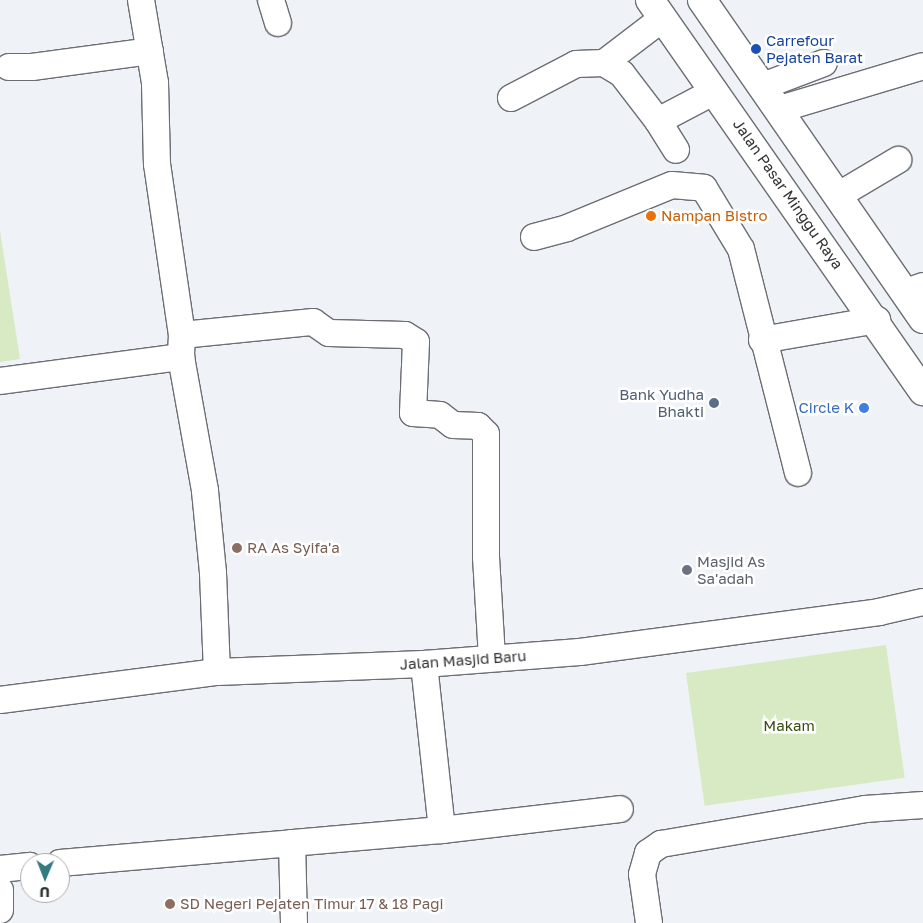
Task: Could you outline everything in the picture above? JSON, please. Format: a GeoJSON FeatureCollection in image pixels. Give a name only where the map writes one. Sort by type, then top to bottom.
{"type":"FeatureCollection","features":[{"type":"Feature","properties":{"kind":"main road"},"geometry":{"type":"LineString","coordinates":[[702,0],[769,84],[780,109],[846,190],[914,289],[923,318]]}},
{"type":"Feature","properties":{"kind":"main road","name":"Jalan Pasar Minggu Raya"},"geometry":{"type":"LineString","coordinates":[[656,9],[877,320],[923,391]]}},
{"type":"Feature","properties":{"kind":"street"},"geometry":{"type":"LineString","coordinates":[[141,0],[156,84],[157,164],[181,346],[205,491],[213,572],[216,672]]}},
{"type":"Feature","properties":{"kind":"street"},"geometry":{"type":"LineString","coordinates":[[604,62],[656,9]]}},
{"type":"Feature","properties":{"kind":"street"},"geometry":{"type":"LineString","coordinates":[[9,67],[32,67],[150,51]]}},
{"type":"Feature","properties":{"kind":"street"},"geometry":{"type":"LineString","coordinates":[[511,98],[576,64],[604,62],[622,74],[658,121],[676,150]]}},
{"type":"Feature","properties":{"kind":"street"},"geometry":{"type":"LineString","coordinates":[[769,84],[818,65]]}},
{"type":"Feature","properties":{"kind":"street"},"geometry":{"type":"LineString","coordinates":[[780,109],[923,66]]}},
{"type":"Feature","properties":{"kind":"street"},"geometry":{"type":"LineString","coordinates":[[658,121],[715,91]]}},
{"type":"Feature","properties":{"kind":"street"},"geometry":{"type":"LineString","coordinates":[[846,190],[889,165]]}},
{"type":"Feature","properties":{"kind":"street"},"geometry":{"type":"LineString","coordinates":[[534,237],[567,228],[672,185],[704,188],[742,249],[762,340],[798,473]]}},
{"type":"Feature","properties":{"kind":"street"},"geometry":{"type":"LineString","coordinates":[[762,340],[877,320]]}},
{"type":"Feature","properties":{"kind":"street"},"geometry":{"type":"LineString","coordinates":[[0,381],[313,322],[329,333],[405,335],[416,342],[413,413],[440,416],[453,425],[478,426],[486,434],[486,556],[492,658]]}},
{"type":"Feature","properties":{"kind":"street","name":"Jalan Masjid Baru"},"geometry":{"type":"LineString","coordinates":[[0,700],[216,672],[424,664],[580,652],[879,612],[923,602]]}},
{"type":"Feature","properties":{"kind":"street"},"geometry":{"type":"LineString","coordinates":[[424,664],[442,830]]}},
{"type":"Feature","properties":{"kind":"street"},"geometry":{"type":"LineString","coordinates":[[649,923],[642,874],[648,853],[661,844],[864,809],[923,805]]}},
{"type":"Feature","properties":{"kind":"street"},"geometry":{"type":"LineString","coordinates":[[70,862],[442,830],[620,809]]}},
{"type":"Feature","properties":{"kind":"street"},"geometry":{"type":"LineString","coordinates":[[292,842],[294,923]]}},
{"type":"Feature","properties":{"kind":"street"},"geometry":{"type":"LineString","coordinates":[[0,869],[20,867]]}},
{"type":"Feature","properties":{"kind":"street"},"geometry":{"type":"LineString","coordinates":[[0,890],[0,910]]}},
{"type":"Feature","properties":{"kind":"green space"},"geometry":{"type":"Polygon","coordinates":[[[0,231],[20,359],[0,362],[0,231]]]}},
{"type":"Feature","properties":{"kind":"green space","name":"Makam"},"geometry":{"type":"Polygon","coordinates":[[[886,645],[905,778],[705,806],[686,673],[886,645]]]}},
{"type":"Feature","properties":{"kind":"place","name":"Carrefour Pejaten Barat"},"geometry":{"type":"Point","coordinates":[756,49]}},
{"type":"Feature","properties":{"kind":"place","name":"Nampan Bistro"},"geometry":{"type":"Point","coordinates":[651,216]}},
{"type":"Feature","properties":{"kind":"place","name":"Bank Yudha Bhakti"},"geometry":{"type":"Point","coordinates":[714,403]}},
{"type":"Feature","properties":{"kind":"place","name":"Circle K"},"geometry":{"type":"Point","coordinates":[864,408]}},
{"type":"Feature","properties":{"kind":"place","name":"RA As Syifa'a"},"geometry":{"type":"Point","coordinates":[237,548]}},
{"type":"Feature","properties":{"kind":"place","name":"Masjid As Sa'adah"},"geometry":{"type":"Point","coordinates":[687,570]}},
{"type":"Feature","properties":{"kind":"place","name":"SD Negeri Pejaten Timur 17 & 18 Pagi"},"geometry":{"type":"Point","coordinates":[170,904]}}]}
